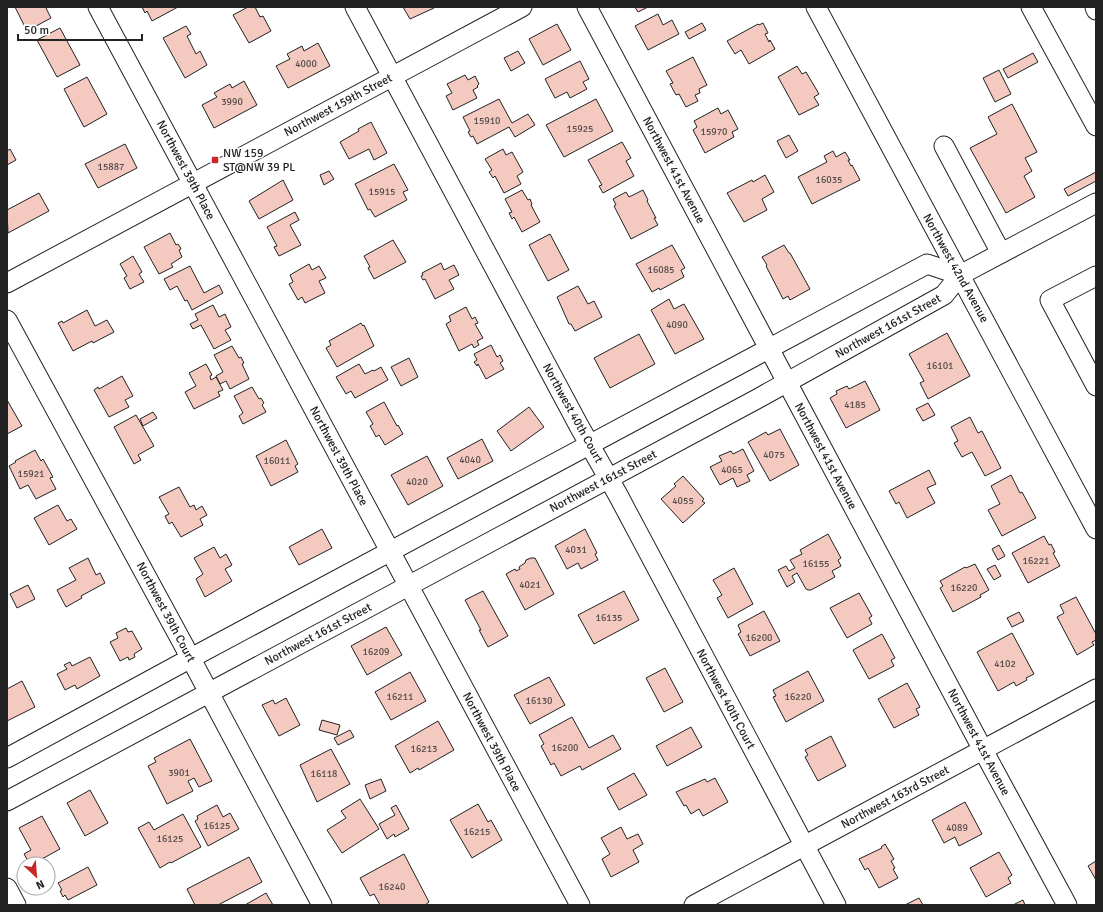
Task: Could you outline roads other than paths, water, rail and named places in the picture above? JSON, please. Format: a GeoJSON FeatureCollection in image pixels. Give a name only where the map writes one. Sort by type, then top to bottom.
{"type":"FeatureCollection","features":[{"type":"Feature","properties":{"kind":"street","name":"Northwest 39th Place"},"geometry":{"type":"LineString","coordinates":[[98,7],[580,905]]}},
{"type":"Feature","properties":{"kind":"street","name":"Northwest 40th Court"},"geometry":{"type":"LineString","coordinates":[[355,7],[836,905]]}},
{"type":"Feature","properties":{"kind":"street","name":"Northwest 159th Street"},"geometry":{"type":"LineString","coordinates":[[7,283],[522,7]]}},
{"type":"Feature","properties":{"kind":"street","name":"Northwest 41st Avenue"},"geometry":{"type":"LineString","coordinates":[[587,7],[1067,905]]}},
{"type":"Feature","properties":{"kind":"street","name":"Northwest 42nd Avenue"},"geometry":{"type":"LineString","coordinates":[[816,7],[960,275],[1094,519]]}},
{"type":"Feature","properties":{"kind":"street"},"geometry":{"type":"LineString","coordinates":[[1031,7],[1096,126]]}},
{"type":"Feature","properties":{"kind":"street"},"geometry":{"type":"LineString","coordinates":[[944,146],[1002,253]]}},
{"type":"Feature","properties":{"kind":"street"},"geometry":{"type":"LineString","coordinates":[[7,758],[190,658],[927,264],[960,275],[1096,202]]}},
{"type":"Feature","properties":{"kind":"street","name":"Northwest 161st Street"},"geometry":{"type":"LineString","coordinates":[[7,801],[608,478],[944,295],[960,275]]}},
{"type":"Feature","properties":{"kind":"street"},"geometry":{"type":"LineString","coordinates":[[1096,276],[1050,300],[1096,386]]}},
{"type":"Feature","properties":{"kind":"street","name":"Northwest 39th Court"},"geometry":{"type":"LineString","coordinates":[[7,320],[322,905]]}},
{"type":"Feature","properties":{"kind":"street","name":"Northwest 163rd Street"},"geometry":{"type":"LineString","coordinates":[[694,905],[1096,689]]}},
{"type":"Feature","properties":{"kind":"street"},"geometry":{"type":"LineString","coordinates":[[7,888],[16,905]]}},
{"type":"Feature","properties":{"kind":"place","name":"NW 159 ST@NW 39 PL"},"geometry":{"type":"Point","coordinates":[215,160]}}]}
